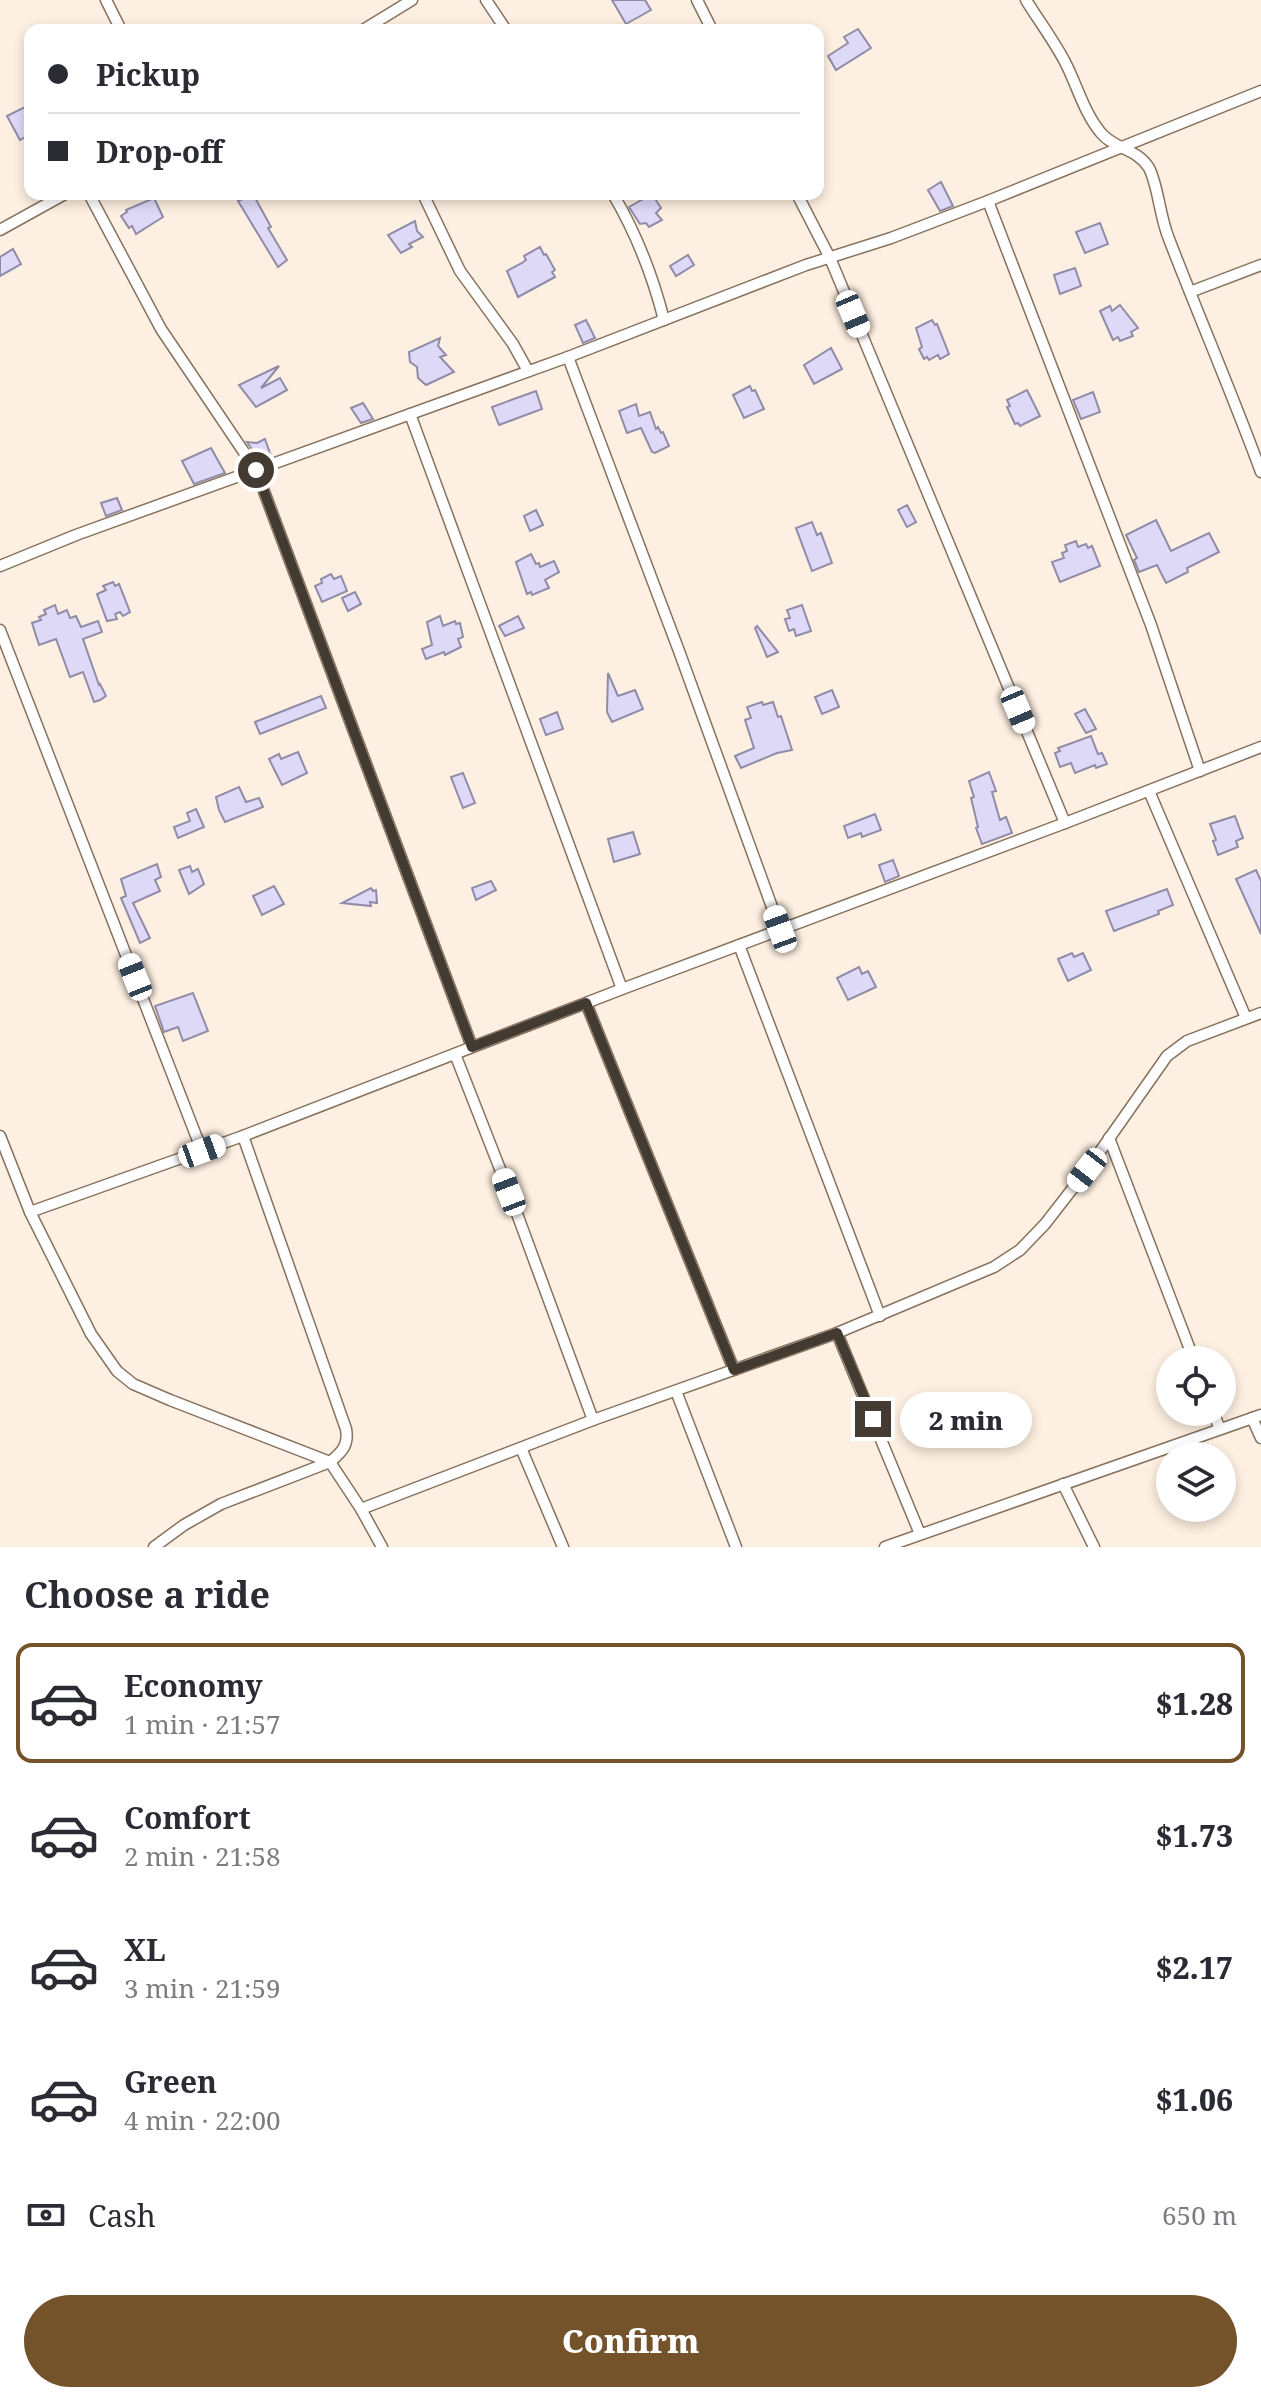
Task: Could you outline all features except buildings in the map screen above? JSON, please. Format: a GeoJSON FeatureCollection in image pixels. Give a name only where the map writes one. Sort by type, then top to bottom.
{"type":"FeatureCollection","features":[{"type":"Feature","properties":{"kind":"street"},"geometry":{"type":"LineString","coordinates":[[106,0],[118,24]]}},
{"type":"Feature","properties":{"kind":"street"},"geometry":{"type":"LineString","coordinates":[[373,24],[412,0]]}},
{"type":"Feature","properties":{"kind":"street"},"geometry":{"type":"LineString","coordinates":[[486,0],[502,24]]}},
{"type":"Feature","properties":{"kind":"street"},"geometry":{"type":"LineString","coordinates":[[697,0],[709,24]]}},
{"type":"Feature","properties":{"kind":"street"},"geometry":{"type":"LineString","coordinates":[[1026,0],[1064,60],[1101,134],[1137,155],[1149,167],[1162,221],[1261,472]]}},
{"type":"Feature","properties":{"kind":"street"},"geometry":{"type":"LineString","coordinates":[[0,566],[76,535],[568,357],[796,269],[988,201],[1261,91]]}},
{"type":"Feature","properties":{"kind":"street"},"geometry":{"type":"LineString","coordinates":[[0,230],[54,200]]}},
{"type":"Feature","properties":{"kind":"street"},"geometry":{"type":"LineString","coordinates":[[92,200],[161,329],[256,470],[472,1047]]}},
{"type":"Feature","properties":{"kind":"street"},"geometry":{"type":"LineString","coordinates":[[426,200],[460,271],[513,344],[528,371]]}},
{"type":"Feature","properties":{"kind":"street"},"geometry":{"type":"LineString","coordinates":[[616,200],[634,235],[664,320]]}},
{"type":"Feature","properties":{"kind":"street"},"geometry":{"type":"LineString","coordinates":[[800,200],[830,258],[1065,823]]}},
{"type":"Feature","properties":{"kind":"street"},"geometry":{"type":"LineString","coordinates":[[988,201],[1151,625],[1200,771]]}},
{"type":"Feature","properties":{"kind":"street"},"geometry":{"type":"LineString","coordinates":[[1190,292],[1261,265]]}},
{"type":"Feature","properties":{"kind":"street"},"geometry":{"type":"LineString","coordinates":[[568,357],[780,929]]}},
{"type":"Feature","properties":{"kind":"street"},"geometry":{"type":"LineString","coordinates":[[410,414],[622,989]]}},
{"type":"Feature","properties":{"kind":"street"},"geometry":{"type":"LineString","coordinates":[[0,630],[202,1151]]}},
{"type":"Feature","properties":{"kind":"street"},"geometry":{"type":"LineString","coordinates":[[30,1212],[243,1136],[1261,747]]}},
{"type":"Feature","properties":{"kind":"street"},"geometry":{"type":"LineString","coordinates":[[1149,791],[1246,1018]]}},
{"type":"Feature","properties":{"kind":"street"},"geometry":{"type":"LineString","coordinates":[[739,945],[880,1316]]}},
{"type":"Feature","properties":{"kind":"street"},"geometry":{"type":"LineString","coordinates":[[586,1003],[734,1370]]}},
{"type":"Feature","properties":{"kind":"street"},"geometry":{"type":"LineString","coordinates":[[361,1509],[593,1420],[837,1333],[994,1267],[1020,1250],[1045,1224],[1167,1056],[1187,1041],[1261,1013]]}},
{"type":"Feature","properties":{"kind":"street"},"geometry":{"type":"LineString","coordinates":[[455,1054],[593,1420]]}},
{"type":"Feature","properties":{"kind":"street"},"geometry":{"type":"LineString","coordinates":[[0,1136],[30,1212],[91,1334],[117,1371],[133,1384],[170,1400],[330,1462],[382,1547]]}},
{"type":"Feature","properties":{"kind":"street"},"geometry":{"type":"LineString","coordinates":[[154,1547],[221,1504],[330,1462],[344,1450],[346,1429],[243,1136]]}},
{"type":"Feature","properties":{"kind":"street"},"geometry":{"type":"LineString","coordinates":[[1109,1138],[1189,1346]]}},
{"type":"Feature","properties":{"kind":"street"},"geometry":{"type":"LineString","coordinates":[[837,1333],[920,1534]]}},
{"type":"Feature","properties":{"kind":"street"},"geometry":{"type":"LineString","coordinates":[[676,1391],[736,1547]]}},
{"type":"Feature","properties":{"kind":"street"},"geometry":{"type":"LineString","coordinates":[[885,1547],[1256,1416],[1261,1438]]}},
{"type":"Feature","properties":{"kind":"street"},"geometry":{"type":"LineString","coordinates":[[521,1448],[563,1547]]}},
{"type":"Feature","properties":{"kind":"street"},"geometry":{"type":"LineString","coordinates":[[1063,1484],[1094,1547]]}},
{"type":"Feature","properties":{"kind":"route"},"geometry":{"type":"LineString","coordinates":[[256,470],[472,1047],[586,1003],[734,1370],[837,1333],[873,1419]]}}]}
